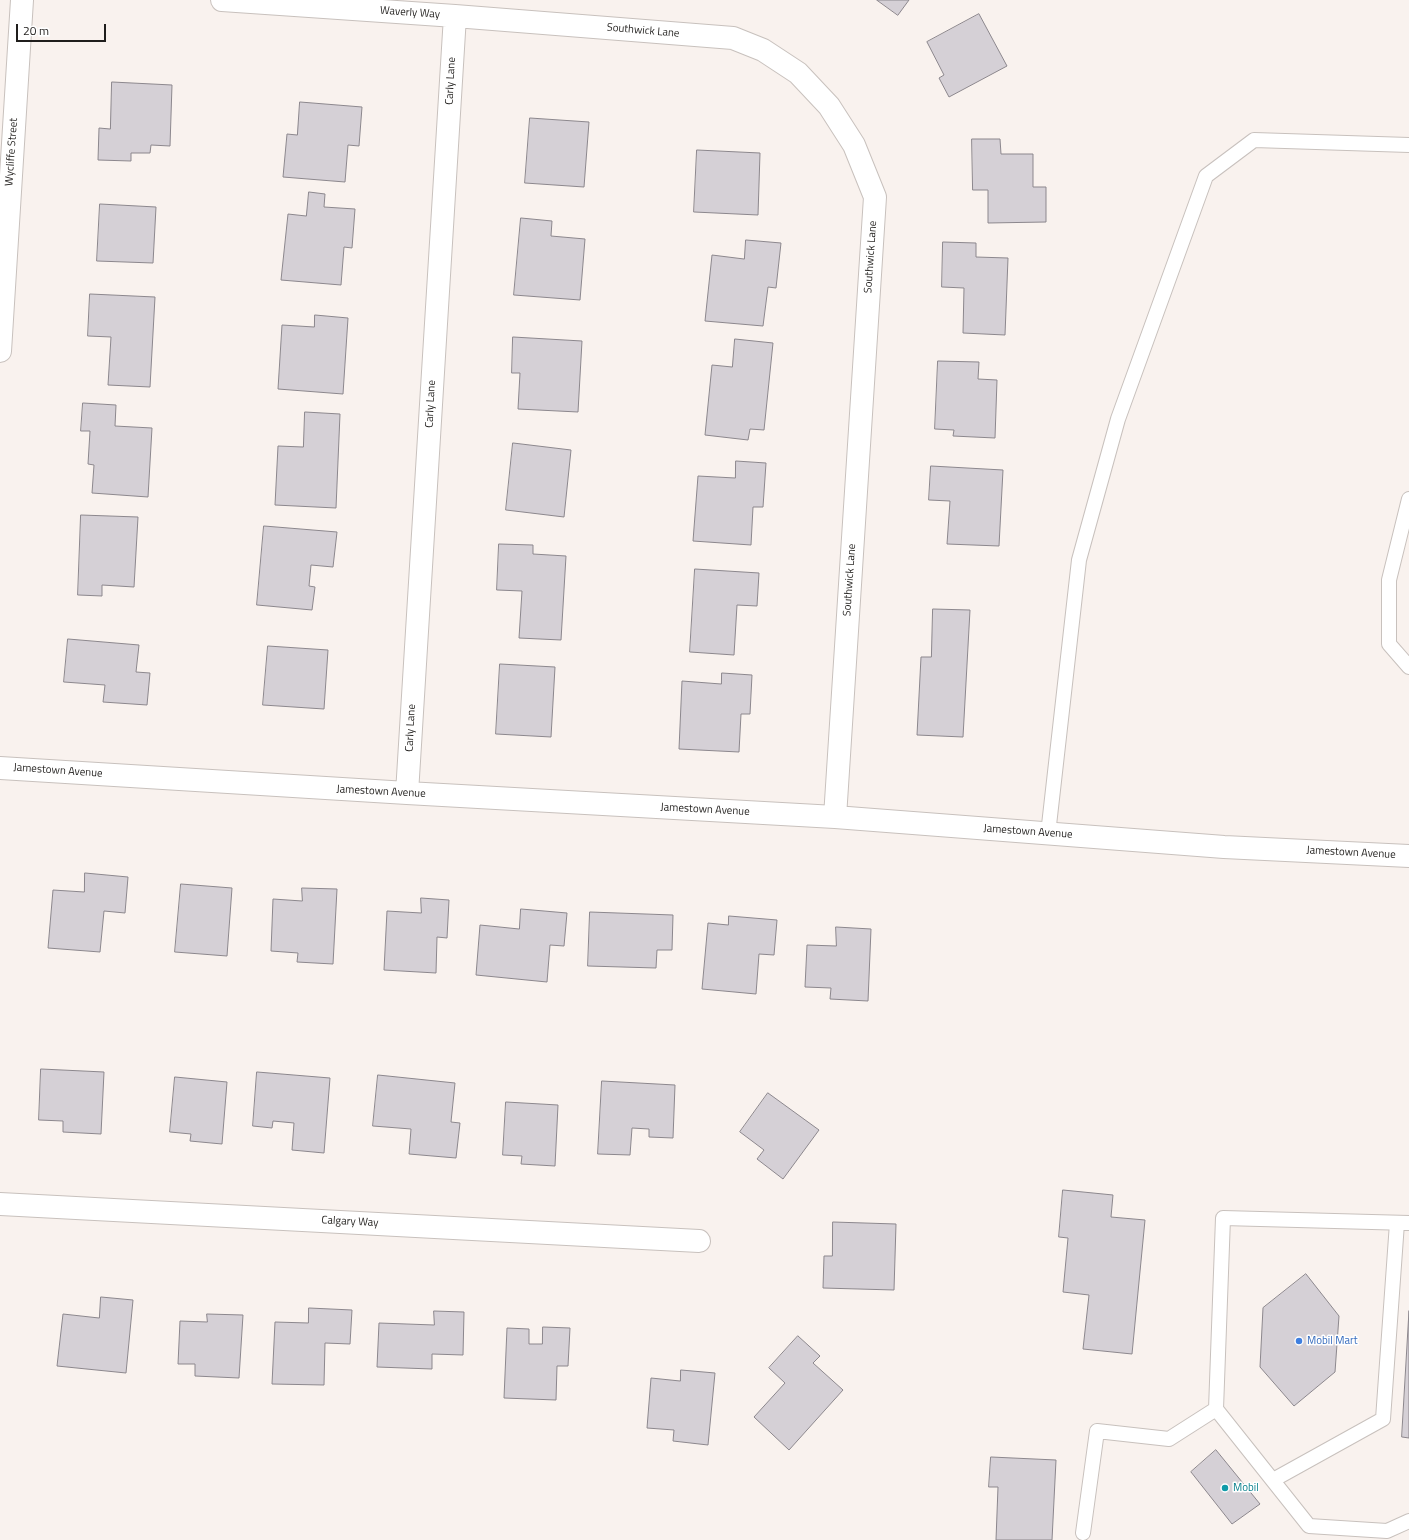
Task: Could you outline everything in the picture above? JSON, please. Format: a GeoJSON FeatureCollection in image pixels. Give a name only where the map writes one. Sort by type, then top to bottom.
{"type":"FeatureCollection","features":[{"type":"Feature","properties":{"kind":"street","name":"Wycliffe Street"},"geometry":{"type":"LineString","coordinates":[[0,351],[22,0]]}},
{"type":"Feature","properties":{"kind":"street","name":"Waverly Way"},"geometry":{"type":"LineString","coordinates":[[222,0],[455,16]]}},
{"type":"Feature","properties":{"kind":"street","name":"Carly Lane"},"geometry":{"type":"LineString","coordinates":[[407,793],[455,16]]}},
{"type":"Feature","properties":{"kind":"street","name":"Southwick Lane"},"geometry":{"type":"LineString","coordinates":[[455,16],[733,38],[763,50],[798,73],[829,106],[854,145],[875,197],[835,817]]}},
{"type":"Feature","properties":{"kind":"street","name":"Jamestown Avenue"},"geometry":{"type":"LineString","coordinates":[[0,768],[835,817],[1224,847],[1409,856]]}},
{"type":"Feature","properties":{"kind":"street","name":"Calgary Way"},"geometry":{"type":"LineString","coordinates":[[0,1204],[699,1241]]}},
{"type":"Feature","properties":{"kind":"lane"},"geometry":{"type":"LineString","coordinates":[[1048,834],[1079,560],[1118,419],[1206,176],[1254,140],[1409,145]]}},
{"type":"Feature","properties":{"kind":"lane"},"geometry":{"type":"LineString","coordinates":[[1409,499],[1389,580],[1389,644],[1409,667]]}},
{"type":"Feature","properties":{"kind":"lane"},"geometry":{"type":"LineString","coordinates":[[1273,1480],[1383,1419],[1403,1223],[1224,1218],[1216,1409],[1309,1526],[1387,1532],[1409,1521]]}},
{"type":"Feature","properties":{"kind":"lane"},"geometry":{"type":"LineString","coordinates":[[1083,1533],[1096,1431],[1169,1439],[1216,1409]]}},
{"type":"Feature","properties":{"kind":"building"},"geometry":{"type":"Polygon","coordinates":[[[877,0],[909,0],[898,15],[877,0]]]}},
{"type":"Feature","properties":{"kind":"building"},"geometry":{"type":"Polygon","coordinates":[[[979,14],[1007,66],[949,97],[939,78],[944,75],[927,42],[979,14]]]}},
{"type":"Feature","properties":{"kind":"building"},"geometry":{"type":"Polygon","coordinates":[[[112,82],[172,85],[170,146],[151,145],[150,153],[131,153],[131,161],[98,160],[99,128],[110,129],[112,82]]]}},
{"type":"Feature","properties":{"kind":"building"},"geometry":{"type":"Polygon","coordinates":[[[300,102],[362,107],[359,146],[348,145],[345,182],[283,177],[287,134],[297,135],[300,102]]]}},
{"type":"Feature","properties":{"kind":"building"},"geometry":{"type":"Polygon","coordinates":[[[530,118],[589,122],[584,187],[525,183],[530,118]]]}},
{"type":"Feature","properties":{"kind":"building"},"geometry":{"type":"Polygon","coordinates":[[[972,139],[1000,139],[1001,154],[1033,154],[1033,187],[1046,187],[1046,222],[988,223],[988,190],[973,190],[972,139]]]}},
{"type":"Feature","properties":{"kind":"building"},"geometry":{"type":"Polygon","coordinates":[[[697,150],[760,153],[758,215],[694,212],[697,150]]]}},
{"type":"Feature","properties":{"kind":"building"},"geometry":{"type":"Polygon","coordinates":[[[309,192],[325,194],[324,207],[355,209],[352,248],[344,247],[341,285],[281,280],[288,214],[306,216],[309,192]]]}},
{"type":"Feature","properties":{"kind":"building"},"geometry":{"type":"Polygon","coordinates":[[[100,204],[156,207],[153,263],[97,261],[100,204]]]}},
{"type":"Feature","properties":{"kind":"building"},"geometry":{"type":"Polygon","coordinates":[[[521,218],[552,221],[551,236],[585,239],[580,300],[514,295],[521,218]]]}},
{"type":"Feature","properties":{"kind":"building"},"geometry":{"type":"Polygon","coordinates":[[[746,240],[781,243],[776,288],[768,287],[763,326],[705,321],[712,255],[744,259],[746,240]]]}},
{"type":"Feature","properties":{"kind":"building"},"geometry":{"type":"Polygon","coordinates":[[[943,242],[976,243],[976,257],[1008,258],[1005,335],[963,333],[964,288],[942,287],[943,242]]]}},
{"type":"Feature","properties":{"kind":"building"},"geometry":{"type":"Polygon","coordinates":[[[90,294],[155,297],[150,387],[108,385],[111,337],[88,336],[90,294]]]}},
{"type":"Feature","properties":{"kind":"building"},"geometry":{"type":"Polygon","coordinates":[[[315,315],[348,318],[343,394],[278,389],[282,325],[314,327],[315,315]]]}},
{"type":"Feature","properties":{"kind":"building"},"geometry":{"type":"Polygon","coordinates":[[[513,337],[582,341],[578,412],[518,409],[520,373],[512,373],[513,337]]]}},
{"type":"Feature","properties":{"kind":"building"},"geometry":{"type":"Polygon","coordinates":[[[735,339],[773,343],[764,430],[750,429],[748,440],[705,435],[712,365],[732,367],[735,339]]]}},
{"type":"Feature","properties":{"kind":"building"},"geometry":{"type":"Polygon","coordinates":[[[938,361],[979,362],[978,379],[997,380],[995,438],[953,436],[954,430],[935,429],[938,361]]]}},
{"type":"Feature","properties":{"kind":"building"},"geometry":{"type":"Polygon","coordinates":[[[83,403],[116,405],[115,426],[152,428],[148,497],[92,493],[94,465],[88,464],[90,431],[81,431],[83,403]]]}},
{"type":"Feature","properties":{"kind":"building"},"geometry":{"type":"Polygon","coordinates":[[[305,412],[340,414],[336,508],[275,505],[278,446],[303,447],[305,412]]]}},
{"type":"Feature","properties":{"kind":"building"},"geometry":{"type":"Polygon","coordinates":[[[513,443],[571,450],[564,517],[506,510],[513,443]]]}},
{"type":"Feature","properties":{"kind":"building"},"geometry":{"type":"Polygon","coordinates":[[[736,461],[766,463],[763,507],[753,507],[751,545],[693,541],[698,476],[735,478],[736,461]]]}},
{"type":"Feature","properties":{"kind":"building"},"geometry":{"type":"Polygon","coordinates":[[[931,466],[1003,470],[999,546],[947,544],[950,501],[929,500],[931,466]]]}},
{"type":"Feature","properties":{"kind":"building"},"geometry":{"type":"Polygon","coordinates":[[[81,515],[138,517],[134,587],[102,585],[102,596],[78,595],[81,515]]]}},
{"type":"Feature","properties":{"kind":"building"},"geometry":{"type":"Polygon","coordinates":[[[264,526],[337,532],[333,567],[311,565],[309,586],[315,587],[312,610],[257,605],[264,526]]]}},
{"type":"Feature","properties":{"kind":"building"},"geometry":{"type":"Polygon","coordinates":[[[499,544],[533,545],[533,554],[566,556],[561,640],[519,638],[522,591],[497,590],[499,544]]]}},
{"type":"Feature","properties":{"kind":"building"},"geometry":{"type":"Polygon","coordinates":[[[695,569],[759,573],[757,606],[737,605],[734,655],[690,652],[695,569]]]}},
{"type":"Feature","properties":{"kind":"building"},"geometry":{"type":"Polygon","coordinates":[[[933,609],[970,610],[963,737],[917,735],[921,657],[931,657],[933,609]]]}},
{"type":"Feature","properties":{"kind":"building"},"geometry":{"type":"Polygon","coordinates":[[[68,639],[139,645],[136,672],[150,673],[147,705],[103,702],[105,685],[64,682],[68,639]]]}},
{"type":"Feature","properties":{"kind":"building"},"geometry":{"type":"Polygon","coordinates":[[[268,646],[328,650],[324,709],[263,705],[268,646]]]}},
{"type":"Feature","properties":{"kind":"building"},"geometry":{"type":"Polygon","coordinates":[[[500,664],[555,667],[551,737],[496,734],[500,664]]]}},
{"type":"Feature","properties":{"kind":"building"},"geometry":{"type":"Polygon","coordinates":[[[722,673],[752,675],[750,714],[741,714],[739,752],[679,749],[682,681],[721,684],[722,673]]]}},
{"type":"Feature","properties":{"kind":"building"},"geometry":{"type":"Polygon","coordinates":[[[85,873],[128,877],[125,913],[104,911],[100,952],[48,948],[53,890],[84,892],[85,873]]]}},
{"type":"Feature","properties":{"kind":"building"},"geometry":{"type":"Polygon","coordinates":[[[181,884],[232,888],[227,956],[175,952],[181,884]]]}},
{"type":"Feature","properties":{"kind":"building"},"geometry":{"type":"Polygon","coordinates":[[[302,888],[337,889],[333,964],[297,962],[298,953],[271,951],[273,899],[302,901],[302,888]]]}},
{"type":"Feature","properties":{"kind":"building"},"geometry":{"type":"Polygon","coordinates":[[[421,898],[449,900],[447,938],[437,937],[436,973],[384,970],[387,911],[421,913],[421,898]]]}},
{"type":"Feature","properties":{"kind":"building"},"geometry":{"type":"Polygon","coordinates":[[[521,909],[567,913],[564,946],[550,945],[547,982],[476,975],[480,925],[519,929],[521,909]]]}},
{"type":"Feature","properties":{"kind":"building"},"geometry":{"type":"Polygon","coordinates":[[[590,912],[673,915],[672,950],[657,950],[656,968],[588,966],[590,912]]]}},
{"type":"Feature","properties":{"kind":"building"},"geometry":{"type":"Polygon","coordinates":[[[729,916],[777,920],[774,955],[759,954],[756,994],[702,989],[708,923],[728,925],[729,916]]]}},
{"type":"Feature","properties":{"kind":"building"},"geometry":{"type":"Polygon","coordinates":[[[836,927],[871,929],[868,1001],[830,999],[831,988],[805,987],[807,945],[836,946],[836,927]]]}},
{"type":"Feature","properties":{"kind":"building"},"geometry":{"type":"Polygon","coordinates":[[[41,1069],[104,1072],[101,1134],[63,1132],[63,1121],[39,1120],[41,1069]]]}},
{"type":"Feature","properties":{"kind":"building"},"geometry":{"type":"Polygon","coordinates":[[[257,1072],[330,1078],[324,1153],[292,1150],[294,1123],[273,1121],[272,1128],[253,1126],[257,1072]]]}},
{"type":"Feature","properties":{"kind":"building"},"geometry":{"type":"Polygon","coordinates":[[[378,1075],[455,1083],[451,1122],[460,1123],[456,1158],[409,1154],[411,1129],[373,1126],[378,1075]]]}},
{"type":"Feature","properties":{"kind":"building"},"geometry":{"type":"Polygon","coordinates":[[[175,1077],[227,1082],[222,1144],[190,1141],[191,1134],[170,1132],[175,1077]]]}},
{"type":"Feature","properties":{"kind":"building"},"geometry":{"type":"Polygon","coordinates":[[[602,1081],[675,1085],[673,1138],[649,1137],[649,1129],[632,1128],[630,1155],[598,1154],[602,1081]]]}},
{"type":"Feature","properties":{"kind":"building"},"geometry":{"type":"Polygon","coordinates":[[[768,1093],[819,1130],[783,1179],[757,1159],[764,1150],[740,1132],[768,1093]]]}},
{"type":"Feature","properties":{"kind":"building"},"geometry":{"type":"Polygon","coordinates":[[[506,1102],[558,1105],[555,1166],[521,1164],[522,1156],[503,1155],[506,1102]]]}},
{"type":"Feature","properties":{"kind":"building"},"geometry":{"type":"Polygon","coordinates":[[[1063,1190],[1113,1195],[1111,1217],[1145,1220],[1132,1354],[1083,1349],[1089,1295],[1063,1292],[1068,1238],[1059,1237],[1063,1190]]]}},
{"type":"Feature","properties":{"kind":"building"},"geometry":{"type":"Polygon","coordinates":[[[833,1222],[896,1224],[894,1290],[823,1288],[824,1256],[832,1256],[833,1222]]]}},
{"type":"Feature","properties":{"kind":"building","name":"Mobil Mart"},"geometry":{"type":"Polygon","coordinates":[[[1306,1274],[1339,1316],[1335,1372],[1294,1406],[1260,1367],[1263,1308],[1306,1274]]]}},
{"type":"Feature","properties":{"kind":"building"},"geometry":{"type":"Polygon","coordinates":[[[101,1297],[133,1300],[126,1373],[57,1366],[63,1314],[99,1318],[101,1297]]]}},
{"type":"Feature","properties":{"kind":"building"},"geometry":{"type":"Polygon","coordinates":[[[309,1308],[352,1310],[350,1344],[325,1343],[324,1385],[272,1384],[275,1322],[308,1323],[309,1308]]]}},
{"type":"Feature","properties":{"kind":"building"},"geometry":{"type":"Polygon","coordinates":[[[434,1311],[464,1312],[463,1355],[432,1354],[432,1369],[377,1367],[379,1323],[434,1325],[434,1311]]]}},
{"type":"Feature","properties":{"kind":"building"},"geometry":{"type":"Polygon","coordinates":[[[1409,1311],[1409,1438],[1402,1437],[1409,1311]]]}},
{"type":"Feature","properties":{"kind":"building"},"geometry":{"type":"Polygon","coordinates":[[[207,1314],[243,1315],[239,1378],[195,1376],[195,1364],[178,1364],[180,1321],[207,1322],[207,1314]]]}},
{"type":"Feature","properties":{"kind":"building"},"geometry":{"type":"Polygon","coordinates":[[[543,1327],[570,1328],[568,1366],[557,1366],[556,1400],[504,1398],[507,1328],[529,1329],[529,1344],[542,1344],[543,1327]]]}},
{"type":"Feature","properties":{"kind":"building"},"geometry":{"type":"Polygon","coordinates":[[[798,1336],[820,1356],[813,1363],[843,1390],[789,1450],[754,1417],[785,1383],[769,1368],[798,1336]]]}},
{"type":"Feature","properties":{"kind":"building"},"geometry":{"type":"Polygon","coordinates":[[[681,1370],[715,1373],[708,1445],[673,1441],[674,1430],[647,1428],[651,1378],[680,1381],[681,1370]]]}},
{"type":"Feature","properties":{"kind":"building","name":"Mobil"},"geometry":{"type":"Polygon","coordinates":[[[1216,1450],[1260,1504],[1232,1524],[1191,1472],[1216,1450]]]}},
{"type":"Feature","properties":{"kind":"building"},"geometry":{"type":"Polygon","coordinates":[[[991,1457],[1056,1460],[1052,1540],[996,1540],[998,1487],[989,1487],[991,1457]]]}},
{"type":"Feature","properties":{"kind":"place","name":"Mobil Mart"},"geometry":{"type":"Point","coordinates":[1299,1341]}},
{"type":"Feature","properties":{"kind":"place","name":"Mobil"},"geometry":{"type":"Point","coordinates":[1225,1488]}}]}
